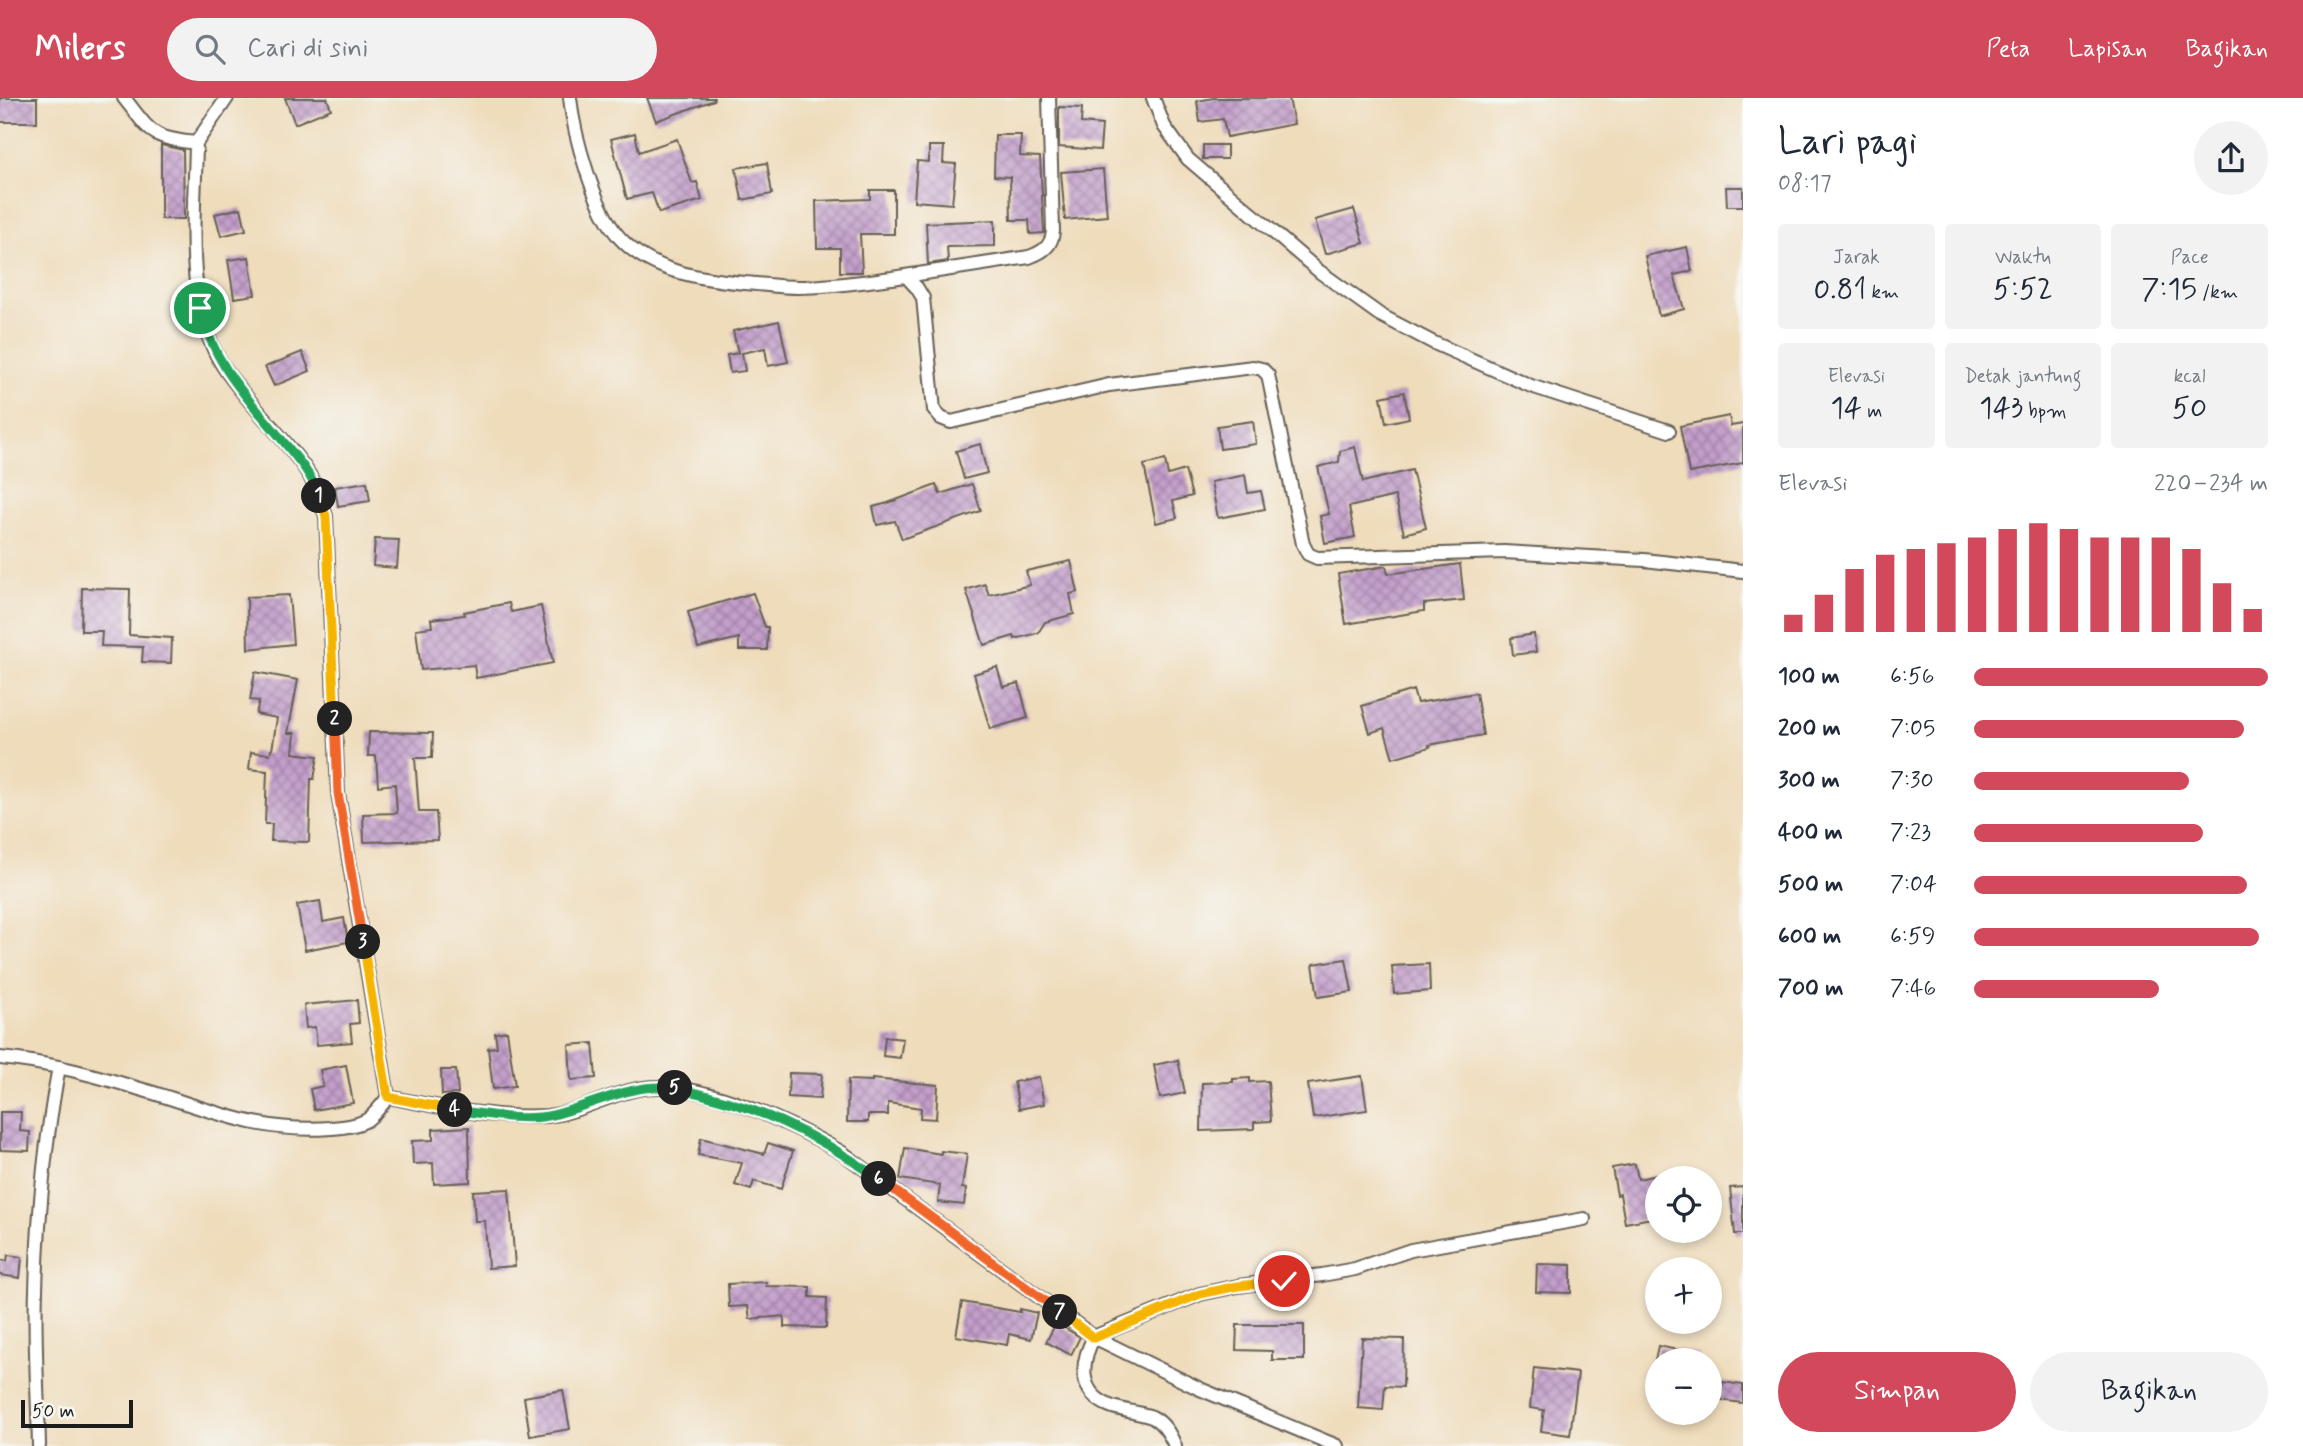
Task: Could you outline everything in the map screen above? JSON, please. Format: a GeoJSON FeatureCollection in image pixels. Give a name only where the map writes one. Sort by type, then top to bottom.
{"type":"FeatureCollection","features":[{"type":"Feature","properties":{"kind":"street"},"geometry":{"type":"LineString","coordinates":[[124,98],[148,129],[156,135],[167,140],[195,143]]}},
{"type":"Feature","properties":{"kind":"street"},"geometry":{"type":"LineString","coordinates":[[0,1058],[59,1067],[139,1088],[241,1121],[288,1129],[322,1129],[356,1124],[378,1111],[388,1097],[338,793],[326,516],[317,489],[304,467],[227,372],[206,331],[194,272],[195,143],[226,98]]}},
{"type":"Feature","properties":{"kind":"street"},"geometry":{"type":"LineString","coordinates":[[570,98],[572,120],[586,168],[606,220],[619,237],[650,261],[694,277],[797,287],[849,284],[1029,257],[1050,244],[1053,230],[1049,98]]}},
{"type":"Feature","properties":{"kind":"street"},"geometry":{"type":"LineString","coordinates":[[1153,98],[1164,126],[1188,159],[1320,272],[1380,315],[1531,386],[1669,431]]}},
{"type":"Feature","properties":{"kind":"street"},"geometry":{"type":"LineString","coordinates":[[906,276],[923,298],[934,410],[941,418],[951,422],[1109,385],[1252,367],[1262,369],[1268,375],[1303,544],[1308,554],[1317,558],[1504,552],[1644,559],[1743,571]]}},
{"type":"Feature","properties":{"kind":"street"},"geometry":{"type":"LineString","coordinates":[[39,1446],[36,1292],[47,1145],[59,1067]]}},
{"type":"Feature","properties":{"kind":"street"},"geometry":{"type":"LineString","coordinates":[[388,1097],[448,1109],[509,1116],[550,1116],[622,1092],[647,1087],[671,1088],[712,1096],[777,1119],[845,1154],[1094,1338],[1200,1390],[1337,1446]]}},
{"type":"Feature","properties":{"kind":"street"},"geometry":{"type":"LineString","coordinates":[[1175,1446],[1163,1425],[1153,1418],[1110,1406],[1097,1399],[1091,1391],[1086,1382],[1083,1361],[1094,1338],[1200,1294],[1354,1269],[1411,1250],[1584,1219]]}},
{"type":"Feature","properties":{"kind":"building"},"geometry":{"type":"Polygon","coordinates":[[[0,98],[37,98],[37,122],[0,122],[0,98]]]}},
{"type":"Feature","properties":{"kind":"building"},"geometry":{"type":"Polygon","coordinates":[[[285,98],[327,98],[331,109],[295,124],[285,98]]]}},
{"type":"Feature","properties":{"kind":"building"},"geometry":{"type":"Polygon","coordinates":[[[647,98],[714,98],[714,100],[656,121],[647,98]]]}},
{"type":"Feature","properties":{"kind":"building"},"geometry":{"type":"Polygon","coordinates":[[[1213,98],[1289,98],[1294,124],[1227,137],[1223,119],[1200,122],[1197,101],[1213,98]]]}},
{"type":"Feature","properties":{"kind":"building"},"geometry":{"type":"Polygon","coordinates":[[[1059,107],[1082,108],[1081,123],[1102,125],[1100,150],[1059,147],[1059,107]]]}},
{"type":"Feature","properties":{"kind":"building"},"geometry":{"type":"Polygon","coordinates":[[[635,133],[639,152],[677,139],[692,183],[697,182],[702,200],[659,213],[652,193],[627,199],[611,139],[635,133]]]}},
{"type":"Feature","properties":{"kind":"building"},"geometry":{"type":"Polygon","coordinates":[[[995,135],[1021,135],[1020,156],[1040,157],[1044,233],[1030,234],[1029,220],[1011,220],[1010,177],[994,176],[995,135]]]}},
{"type":"Feature","properties":{"kind":"building"},"geometry":{"type":"Polygon","coordinates":[[[161,145],[183,150],[184,219],[161,219],[161,145]]]}},
{"type":"Feature","properties":{"kind":"building"},"geometry":{"type":"Polygon","coordinates":[[[1203,145],[1227,145],[1227,159],[1203,159],[1203,145]]]}},
{"type":"Feature","properties":{"kind":"building"},"geometry":{"type":"Polygon","coordinates":[[[929,146],[944,146],[943,163],[956,164],[952,204],[914,201],[917,161],[929,162],[929,146]]]}},
{"type":"Feature","properties":{"kind":"building"},"geometry":{"type":"Polygon","coordinates":[[[767,163],[772,194],[742,200],[736,168],[767,163]]]}},
{"type":"Feature","properties":{"kind":"building"},"geometry":{"type":"Polygon","coordinates":[[[1103,169],[1107,216],[1065,220],[1061,172],[1103,169]]]}},
{"type":"Feature","properties":{"kind":"building"},"geometry":{"type":"Polygon","coordinates":[[[1726,187],[1743,187],[1743,206],[1727,206],[1726,187]]]}},
{"type":"Feature","properties":{"kind":"building"},"geometry":{"type":"Polygon","coordinates":[[[870,190],[894,190],[894,234],[860,234],[862,272],[840,272],[840,248],[817,248],[816,201],[870,199],[870,190]]]}},
{"type":"Feature","properties":{"kind":"building"},"geometry":{"type":"Polygon","coordinates":[[[241,208],[246,230],[221,236],[215,214],[241,208]]]}},
{"type":"Feature","properties":{"kind":"building"},"geometry":{"type":"Polygon","coordinates":[[[1354,209],[1364,243],[1325,254],[1315,220],[1354,209]]]}},
{"type":"Feature","properties":{"kind":"building"},"geometry":{"type":"Polygon","coordinates":[[[995,220],[995,246],[947,247],[948,261],[928,264],[926,223],[995,220]]]}},
{"type":"Feature","properties":{"kind":"building"},"geometry":{"type":"Polygon","coordinates":[[[1687,247],[1692,271],[1674,275],[1684,309],[1659,316],[1645,256],[1687,247]]]}},
{"type":"Feature","properties":{"kind":"building"},"geometry":{"type":"Polygon","coordinates":[[[249,257],[255,295],[234,298],[228,260],[249,257]]]}},
{"type":"Feature","properties":{"kind":"building"},"geometry":{"type":"Polygon","coordinates":[[[779,321],[788,362],[768,366],[765,348],[742,353],[745,371],[730,373],[727,355],[738,353],[733,331],[779,321]]]}},
{"type":"Feature","properties":{"kind":"building"},"geometry":{"type":"Polygon","coordinates":[[[302,352],[310,371],[274,386],[265,367],[302,352]]]}},
{"type":"Feature","properties":{"kind":"building"},"geometry":{"type":"Polygon","coordinates":[[[1404,392],[1409,418],[1386,423],[1381,397],[1404,392]]]}},
{"type":"Feature","properties":{"kind":"building"},"geometry":{"type":"Polygon","coordinates":[[[1729,416],[1731,426],[1743,424],[1743,463],[1689,473],[1680,426],[1729,416]]]}},
{"type":"Feature","properties":{"kind":"building"},"geometry":{"type":"Polygon","coordinates":[[[1253,421],[1256,444],[1220,449],[1217,426],[1253,421]]]}},
{"type":"Feature","properties":{"kind":"building"},"geometry":{"type":"Polygon","coordinates":[[[980,444],[987,473],[964,479],[956,451],[980,444]]]}},
{"type":"Feature","properties":{"kind":"building"},"geometry":{"type":"Polygon","coordinates":[[[1355,447],[1363,482],[1412,470],[1426,528],[1404,534],[1395,496],[1349,507],[1355,537],[1325,543],[1320,516],[1329,514],[1318,467],[1339,462],[1340,451],[1355,447]]]}},
{"type":"Feature","properties":{"kind":"building"},"geometry":{"type":"Polygon","coordinates":[[[1165,460],[1168,475],[1185,470],[1192,496],[1173,501],[1177,518],[1156,523],[1144,465],[1165,460]]]}},
{"type":"Feature","properties":{"kind":"building"},"geometry":{"type":"Polygon","coordinates":[[[1245,475],[1248,493],[1261,491],[1265,509],[1218,518],[1211,482],[1245,475]]]}},
{"type":"Feature","properties":{"kind":"building"},"geometry":{"type":"Polygon","coordinates":[[[367,482],[370,501],[338,506],[335,487],[367,482]]]}},
{"type":"Feature","properties":{"kind":"building"},"geometry":{"type":"Polygon","coordinates":[[[972,484],[981,511],[902,539],[895,521],[877,525],[873,507],[936,485],[940,494],[972,484]]]}},
{"type":"Feature","properties":{"kind":"building"},"geometry":{"type":"Polygon","coordinates":[[[375,539],[399,540],[397,568],[373,566],[375,539]]]}},
{"type":"Feature","properties":{"kind":"building"},"geometry":{"type":"Polygon","coordinates":[[[1071,561],[1078,592],[1070,594],[1074,614],[1045,622],[1038,633],[1015,639],[1014,636],[984,645],[966,590],[985,584],[989,595],[1030,585],[1026,571],[1071,561]]]}},
{"type":"Feature","properties":{"kind":"building"},"geometry":{"type":"Polygon","coordinates":[[[1460,564],[1464,600],[1424,604],[1424,611],[1346,624],[1338,574],[1386,566],[1388,574],[1460,564]]]}},
{"type":"Feature","properties":{"kind":"building"},"geometry":{"type":"Polygon","coordinates":[[[82,588],[130,589],[129,635],[172,638],[171,663],[142,662],[143,647],[101,646],[102,631],[81,631],[82,588]]]}},
{"type":"Feature","properties":{"kind":"building"},"geometry":{"type":"Polygon","coordinates":[[[753,593],[765,627],[768,627],[767,650],[739,650],[739,638],[698,648],[688,612],[753,593]]]}},
{"type":"Feature","properties":{"kind":"building"},"geometry":{"type":"Polygon","coordinates":[[[289,595],[293,644],[248,649],[247,597],[289,595]]]}},
{"type":"Feature","properties":{"kind":"building"},"geometry":{"type":"Polygon","coordinates":[[[509,603],[511,612],[541,606],[553,663],[476,678],[474,665],[421,670],[416,629],[432,627],[431,619],[465,615],[464,612],[509,603]]]}},
{"type":"Feature","properties":{"kind":"building"},"geometry":{"type":"Polygon","coordinates":[[[1534,634],[1536,652],[1513,655],[1511,638],[1534,634]]]}},
{"type":"Feature","properties":{"kind":"building"},"geometry":{"type":"Polygon","coordinates":[[[997,667],[1003,687],[1019,683],[1028,718],[990,729],[974,674],[997,667]]]}},
{"type":"Feature","properties":{"kind":"building"},"geometry":{"type":"Polygon","coordinates":[[[255,672],[298,680],[288,733],[295,733],[293,753],[318,756],[314,779],[311,779],[309,842],[271,841],[272,824],[265,824],[267,771],[249,769],[251,752],[270,754],[277,718],[256,714],[259,701],[250,700],[255,672]]]}},
{"type":"Feature","properties":{"kind":"building"},"geometry":{"type":"Polygon","coordinates":[[[1413,690],[1417,703],[1476,693],[1483,735],[1429,745],[1430,747],[1393,758],[1384,728],[1370,733],[1362,706],[1413,690]]]}},
{"type":"Feature","properties":{"kind":"building"},"geometry":{"type":"Polygon","coordinates":[[[369,732],[433,733],[432,758],[415,758],[419,812],[436,812],[438,840],[364,842],[363,814],[397,813],[395,784],[378,786],[376,756],[368,756],[369,732]]]}},
{"type":"Feature","properties":{"kind":"building"},"geometry":{"type":"Polygon","coordinates":[[[320,901],[323,922],[344,918],[348,942],[305,950],[297,905],[320,901]]]}},
{"type":"Feature","properties":{"kind":"building"},"geometry":{"type":"Polygon","coordinates":[[[1346,959],[1352,992],[1318,997],[1313,964],[1346,959]]]}},
{"type":"Feature","properties":{"kind":"building"},"geometry":{"type":"Polygon","coordinates":[[[1429,964],[1430,991],[1394,994],[1392,966],[1429,964]]]}},
{"type":"Feature","properties":{"kind":"building"},"geometry":{"type":"Polygon","coordinates":[[[357,1000],[359,1023],[350,1024],[352,1042],[317,1045],[315,1027],[306,1028],[304,1005],[357,1000]]]}},
{"type":"Feature","properties":{"kind":"building"},"geometry":{"type":"Polygon","coordinates":[[[507,1031],[515,1086],[493,1089],[488,1048],[497,1047],[495,1033],[507,1031]]]}},
{"type":"Feature","properties":{"kind":"building"},"geometry":{"type":"Polygon","coordinates":[[[885,1037],[903,1039],[900,1058],[883,1056],[885,1037]]]}},
{"type":"Feature","properties":{"kind":"building"},"geometry":{"type":"Polygon","coordinates":[[[593,1043],[596,1078],[571,1080],[569,1045],[593,1043]]]}},
{"type":"Feature","properties":{"kind":"building"},"geometry":{"type":"Polygon","coordinates":[[[1178,1060],[1185,1093],[1160,1098],[1154,1065],[1178,1060]]]}},
{"type":"Feature","properties":{"kind":"building"},"geometry":{"type":"Polygon","coordinates":[[[346,1065],[353,1103],[314,1110],[310,1089],[323,1086],[320,1070],[346,1065]]]}},
{"type":"Feature","properties":{"kind":"building"},"geometry":{"type":"Polygon","coordinates":[[[441,1070],[456,1070],[458,1094],[442,1095],[441,1070]]]}},
{"type":"Feature","properties":{"kind":"building"},"geometry":{"type":"Polygon","coordinates":[[[789,1073],[822,1074],[820,1099],[788,1097],[789,1073]]]}},
{"type":"Feature","properties":{"kind":"building"},"geometry":{"type":"Polygon","coordinates":[[[1362,1076],[1367,1110],[1313,1118],[1308,1084],[1362,1076]]]}},
{"type":"Feature","properties":{"kind":"building"},"geometry":{"type":"Polygon","coordinates":[[[1039,1077],[1044,1104],[1019,1109],[1014,1082],[1039,1077]]]}},
{"type":"Feature","properties":{"kind":"building"},"geometry":{"type":"Polygon","coordinates":[[[1250,1078],[1250,1082],[1268,1081],[1271,1121],[1254,1122],[1254,1129],[1201,1131],[1202,1083],[1233,1082],[1233,1079],[1250,1078]]]}},
{"type":"Feature","properties":{"kind":"building"},"geometry":{"type":"Polygon","coordinates":[[[872,1079],[938,1085],[936,1119],[920,1118],[921,1108],[888,1103],[888,1115],[868,1115],[868,1122],[847,1122],[848,1080],[872,1079]]]}},
{"type":"Feature","properties":{"kind":"building"},"geometry":{"type":"Polygon","coordinates":[[[0,1112],[21,1112],[20,1131],[30,1132],[29,1151],[0,1150],[0,1112]]]}},
{"type":"Feature","properties":{"kind":"building"},"geometry":{"type":"Polygon","coordinates":[[[469,1127],[470,1182],[434,1184],[433,1163],[413,1164],[412,1141],[433,1140],[433,1129],[469,1127]]]}},
{"type":"Feature","properties":{"kind":"building"},"geometry":{"type":"Polygon","coordinates":[[[701,1138],[764,1154],[768,1143],[793,1151],[781,1189],[754,1181],[751,1190],[735,1185],[742,1163],[698,1155],[701,1138]]]}},
{"type":"Feature","properties":{"kind":"building"},"geometry":{"type":"Polygon","coordinates":[[[905,1148],[941,1154],[941,1151],[967,1154],[962,1188],[966,1189],[964,1205],[938,1202],[940,1185],[900,1179],[905,1148]]]}},
{"type":"Feature","properties":{"kind":"building"},"geometry":{"type":"Polygon","coordinates":[[[1635,1164],[1638,1179],[1645,1178],[1645,1219],[1625,1223],[1612,1168],[1635,1164]]]}},
{"type":"Feature","properties":{"kind":"building"},"geometry":{"type":"Polygon","coordinates":[[[1743,1187],[1743,1234],[1735,1234],[1730,1188],[1743,1187]]]}},
{"type":"Feature","properties":{"kind":"building"},"geometry":{"type":"Polygon","coordinates":[[[509,1189],[515,1266],[488,1268],[485,1221],[475,1221],[473,1191],[509,1189]]]}},
{"type":"Feature","properties":{"kind":"building"},"geometry":{"type":"Polygon","coordinates":[[[8,1255],[22,1257],[20,1278],[0,1275],[0,1260],[7,1261],[8,1255]]]}},
{"type":"Feature","properties":{"kind":"building"},"geometry":{"type":"Polygon","coordinates":[[[1537,1264],[1571,1265],[1571,1293],[1536,1292],[1537,1264]]]}},
{"type":"Feature","properties":{"kind":"building"},"geometry":{"type":"Polygon","coordinates":[[[766,1282],[766,1286],[810,1287],[810,1297],[827,1298],[826,1328],[784,1327],[784,1316],[750,1319],[748,1306],[729,1307],[728,1284],[766,1282]]]}},
{"type":"Feature","properties":{"kind":"building"},"geometry":{"type":"Polygon","coordinates":[[[962,1302],[1037,1313],[1031,1339],[1009,1334],[1007,1345],[956,1336],[962,1302]]]}},
{"type":"Feature","properties":{"kind":"building"},"geometry":{"type":"Polygon","coordinates":[[[1056,1323],[1080,1337],[1071,1355],[1046,1342],[1056,1323]]]}},
{"type":"Feature","properties":{"kind":"building"},"geometry":{"type":"Polygon","coordinates":[[[1237,1325],[1304,1325],[1304,1360],[1272,1360],[1272,1351],[1236,1350],[1237,1325]]]}},
{"type":"Feature","properties":{"kind":"building"},"geometry":{"type":"Polygon","coordinates":[[[1362,1338],[1404,1339],[1403,1387],[1385,1386],[1383,1410],[1358,1408],[1362,1338]]]}},
{"type":"Feature","properties":{"kind":"building"},"geometry":{"type":"Polygon","coordinates":[[[1534,1368],[1578,1373],[1570,1435],[1541,1431],[1544,1410],[1530,1408],[1534,1368]]]}},
{"type":"Feature","properties":{"kind":"building"},"geometry":{"type":"Polygon","coordinates":[[[1723,1382],[1743,1385],[1743,1403],[1722,1400],[1723,1382]]]}},
{"type":"Feature","properties":{"kind":"building"},"geometry":{"type":"Polygon","coordinates":[[[563,1390],[570,1429],[530,1436],[524,1397],[563,1390]]]}},
{"type":"Feature","properties":{"kind":"route"},"geometry":{"type":"LineString","coordinates":[[200,308],[213,349],[227,372],[304,467],[317,489],[326,516],[338,793],[388,1097],[448,1109],[509,1116],[550,1116],[622,1092],[647,1087],[671,1088],[712,1096],[777,1119],[845,1154],[1094,1338],[1200,1294],[1284,1281]]}}]}
